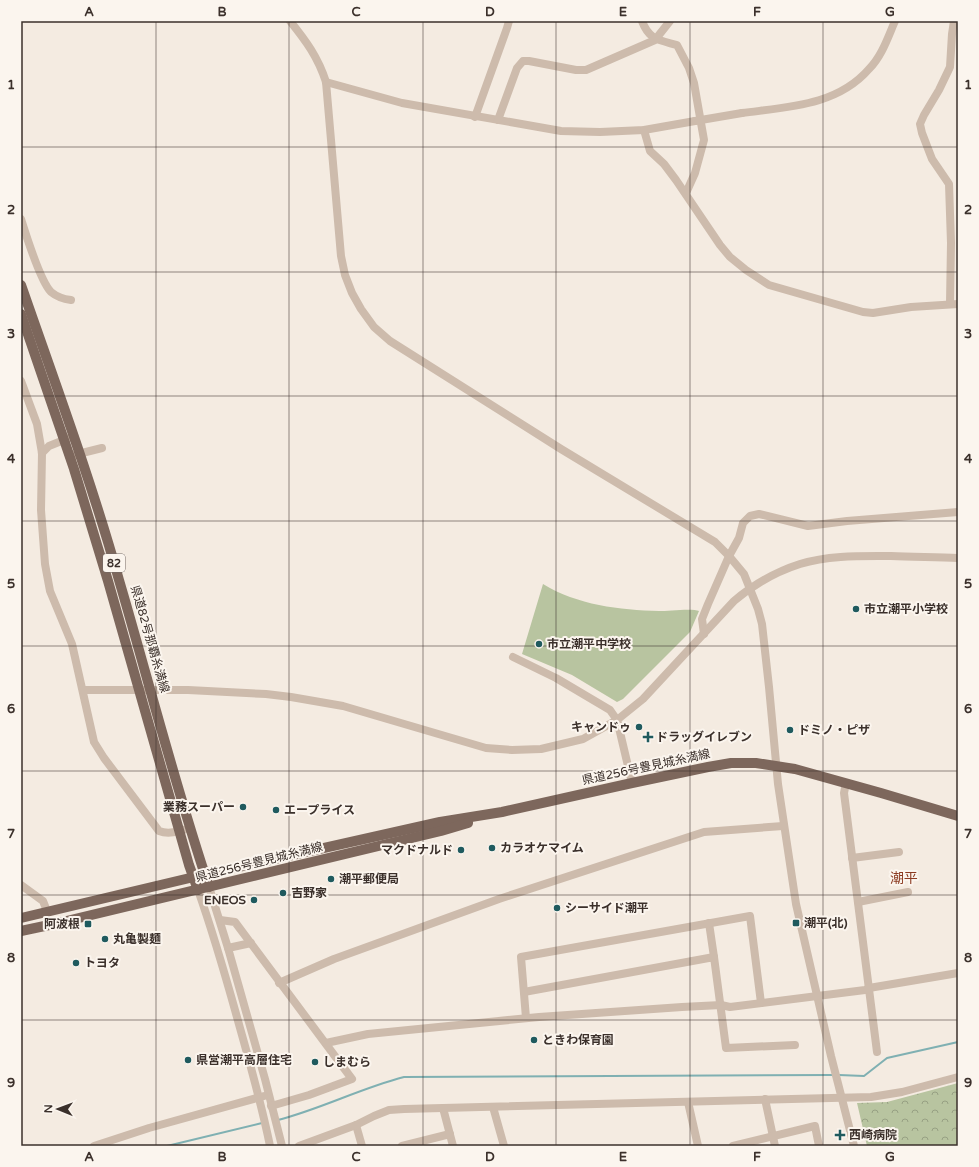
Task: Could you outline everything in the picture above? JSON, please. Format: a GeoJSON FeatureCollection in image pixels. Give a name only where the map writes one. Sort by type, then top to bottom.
{"type":"FeatureCollection","features":[{"type":"Feature","properties":{"kind":"main road","name":"県道82号那覇糸満線"},"geometry":{"type":"LineString","coordinates":[[21,285],[69,438]]}},
{"type":"Feature","properties":{"kind":"main road","name":"県道82号那覇糸満線"},"geometry":{"type":"LineString","coordinates":[[21,314],[69,438],[119,579],[190,828],[209,888]]}},
{"type":"Feature","properties":{"kind":"main road","name":"県道82号那覇糸満線"},"geometry":{"type":"LineString","coordinates":[[75,455],[108,581],[198,890]]}},
{"type":"Feature","properties":{"kind":"main road","name":"県道256号豊見城糸満線"},"geometry":{"type":"LineString","coordinates":[[21,918],[205,874],[440,822],[502,812],[720,765],[749,763],[776,765],[846,783],[958,816]]}},
{"type":"Feature","properties":{"kind":"main road","name":"県道256号豊見城糸満線"},"geometry":{"type":"LineString","coordinates":[[21,931],[62,923],[209,888],[441,831],[502,812]]}},
{"type":"Feature","properties":{"kind":"street"},"geometry":{"type":"LineString","coordinates":[[290,21],[309,44],[320,64],[326,82],[340,256],[352,293],[374,327],[390,341],[452,381],[715,542],[744,574],[758,609],[762,624],[783,826],[796,904],[831,1056],[854,1146]]}},
{"type":"Feature","properties":{"kind":"street"},"geometry":{"type":"LineString","coordinates":[[475,117],[509,21]]}},
{"type":"Feature","properties":{"kind":"street"},"geometry":{"type":"LineString","coordinates":[[642,21],[646,30],[655,40],[677,45],[689,68],[694,83],[704,140],[695,173],[686,193]]}},
{"type":"Feature","properties":{"kind":"street"},"geometry":{"type":"LineString","coordinates":[[498,120],[517,68],[523,62],[529,61],[576,70],[586,70],[655,40],[670,21]]}},
{"type":"Feature","properties":{"kind":"street"},"geometry":{"type":"LineString","coordinates":[[326,82],[402,103],[561,131],[600,132],[644,130],[805,104],[825,99],[842,92],[870,69],[882,50],[895,21]]}},
{"type":"Feature","properties":{"kind":"street"},"geometry":{"type":"LineString","coordinates":[[644,130],[650,151],[664,164],[686,193],[720,245],[730,257],[746,270],[769,285],[872,313],[911,307],[954,304],[949,184],[932,159],[920,124],[950,68],[954,21]]}},
{"type":"Feature","properties":{"kind":"street"},"geometry":{"type":"LineString","coordinates":[[21,219],[44,281],[50,291],[59,298],[71,300]]}},
{"type":"Feature","properties":{"kind":"street"},"geometry":{"type":"LineString","coordinates":[[21,381],[37,424],[42,453],[41,510],[45,564],[50,591],[72,644],[94,742],[104,758],[159,831],[164,833],[190,828]]}},
{"type":"Feature","properties":{"kind":"street"},"geometry":{"type":"LineString","coordinates":[[42,453],[49,446],[69,438]]}},
{"type":"Feature","properties":{"kind":"street"},"geometry":{"type":"LineString","coordinates":[[75,455],[102,448]]}},
{"type":"Feature","properties":{"kind":"street"},"geometry":{"type":"LineString","coordinates":[[704,634],[702,619],[729,556],[739,538],[743,523],[750,516],[759,514],[808,526],[854,520],[958,512]]}},
{"type":"Feature","properties":{"kind":"street"},"geometry":{"type":"LineString","coordinates":[[83,690],[188,690],[266,694],[314,700],[343,706],[468,743],[499,749],[541,749],[583,739],[617,720],[643,699],[734,602],[750,588],[773,575],[800,564],[827,558],[854,556],[958,558]]}},
{"type":"Feature","properties":{"kind":"street"},"geometry":{"type":"LineString","coordinates":[[512,657],[556,678],[610,710],[617,720],[632,783]]}},
{"type":"Feature","properties":{"kind":"street"},"geometry":{"type":"LineString","coordinates":[[846,783],[844,793],[877,1052]]}},
{"type":"Feature","properties":{"kind":"street"},"geometry":{"type":"LineString","coordinates":[[280,983],[334,959],[499,899],[704,832],[783,826]]}},
{"type":"Feature","properties":{"kind":"street"},"geometry":{"type":"LineString","coordinates":[[852,858],[899,852]]}},
{"type":"Feature","properties":{"kind":"street"},"geometry":{"type":"LineString","coordinates":[[21,885],[43,901],[48,911]]}},
{"type":"Feature","properties":{"kind":"street"},"geometry":{"type":"LineString","coordinates":[[209,888],[228,948],[282,1146]]}},
{"type":"Feature","properties":{"kind":"street"},"geometry":{"type":"LineString","coordinates":[[198,890],[219,955],[270,1143]]}},
{"type":"Feature","properties":{"kind":"street"},"geometry":{"type":"LineString","coordinates":[[858,902],[908,892]]}},
{"type":"Feature","properties":{"kind":"street"},"geometry":{"type":"LineString","coordinates":[[526,1018],[521,957],[750,916],[761,1003]]}},
{"type":"Feature","properties":{"kind":"street"},"geometry":{"type":"LineString","coordinates":[[220,920],[236,922],[352,1079],[272,1108]]}},
{"type":"Feature","properties":{"kind":"street"},"geometry":{"type":"LineString","coordinates":[[709,923],[726,1048],[795,1045]]}},
{"type":"Feature","properties":{"kind":"street"},"geometry":{"type":"LineString","coordinates":[[228,948],[251,943]]}},
{"type":"Feature","properties":{"kind":"street"},"geometry":{"type":"LineString","coordinates":[[524,992],[714,957]]}},
{"type":"Feature","properties":{"kind":"street"},"geometry":{"type":"LineString","coordinates":[[326,1043],[368,1034],[526,1018],[721,1005],[730,1007],[864,990],[958,973]]}},
{"type":"Feature","properties":{"kind":"street"},"geometry":{"type":"LineString","coordinates":[[299,1146],[356,1125],[389,1110],[879,1096],[902,1092],[958,1077]]}},
{"type":"Feature","properties":{"kind":"street"},"geometry":{"type":"LineString","coordinates":[[94,1146],[149,1128],[269,1095]]}},
{"type":"Feature","properties":{"kind":"street"},"geometry":{"type":"LineString","coordinates":[[764,1100],[775,1146]]}},
{"type":"Feature","properties":{"kind":"street"},"geometry":{"type":"LineString","coordinates":[[688,1102],[698,1146]]}},
{"type":"Feature","properties":{"kind":"street"},"geometry":{"type":"LineString","coordinates":[[494,1107],[504,1146]]}},
{"type":"Feature","properties":{"kind":"street"},"geometry":{"type":"LineString","coordinates":[[443,1108],[453,1146]]}},
{"type":"Feature","properties":{"kind":"street"},"geometry":{"type":"LineString","coordinates":[[356,1125],[362,1146]]}},
{"type":"Feature","properties":{"kind":"street"},"geometry":{"type":"LineString","coordinates":[[733,1146],[815,1126],[819,1146]]}},
{"type":"Feature","properties":{"kind":"street"},"geometry":{"type":"LineString","coordinates":[[407,1145],[450,1134]]}},
{"type":"Feature","properties":{"kind":"green space"},"geometry":{"type":"Polygon","coordinates":[[[543,584],[584,602],[614,608],[659,611],[699,611],[690,632],[623,699],[617,702],[572,675],[522,654],[543,584]]]}},
{"type":"Feature","properties":{"kind":"green space"},"geometry":{"type":"Polygon","coordinates":[[[958,1083],[958,1146],[867,1146],[857,1103],[887,1102],[958,1083]]]}},
{"type":"Feature","properties":{"kind":"waterway"},"geometry":{"type":"LineString","coordinates":[[839,1075],[864,1076],[887,1058],[958,1042]]}},
{"type":"Feature","properties":{"kind":"waterway"},"geometry":{"type":"LineString","coordinates":[[278,1120],[404,1077],[832,1075]]}},
{"type":"Feature","properties":{"kind":"waterway"},"geometry":{"type":"LineString","coordinates":[[167,1146],[262,1123]]}},
{"type":"Feature","properties":{"kind":"place","name":"市立潮平小学校"},"geometry":{"type":"Point","coordinates":[856,609]}},
{"type":"Feature","properties":{"kind":"place","name":"市立潮平中学校"},"geometry":{"type":"Point","coordinates":[539,644]}},
{"type":"Feature","properties":{"kind":"place","name":"キャンドゥ"},"geometry":{"type":"Point","coordinates":[639,727]}},
{"type":"Feature","properties":{"kind":"place","name":"ドミノ・ピザ"},"geometry":{"type":"Point","coordinates":[790,730]}},
{"type":"Feature","properties":{"kind":"place","name":"ドラッグイレブン"},"geometry":{"type":"Point","coordinates":[648,737]}},
{"type":"Feature","properties":{"kind":"place","name":"業務スーパー"},"geometry":{"type":"Point","coordinates":[243,807]}},
{"type":"Feature","properties":{"kind":"place","name":"エープライス"},"geometry":{"type":"Point","coordinates":[276,810]}},
{"type":"Feature","properties":{"kind":"place","name":"カラオケマイム"},"geometry":{"type":"Point","coordinates":[492,848]}},
{"type":"Feature","properties":{"kind":"place","name":"マクドナルド"},"geometry":{"type":"Point","coordinates":[461,850]}},
{"type":"Feature","properties":{"kind":"place","name":"潮平郵便局"},"geometry":{"type":"Point","coordinates":[331,879]}},
{"type":"Feature","properties":{"kind":"place","name":"吉野家"},"geometry":{"type":"Point","coordinates":[283,893]}},
{"type":"Feature","properties":{"kind":"place","name":"ENEOS"},"geometry":{"type":"Point","coordinates":[254,900]}},
{"type":"Feature","properties":{"kind":"place","name":"シーサイド潮平"},"geometry":{"type":"Point","coordinates":[557,908]}},
{"type":"Feature","properties":{"kind":"place","name":"潮平(北)"},"geometry":{"type":"Point","coordinates":[796,923]}},
{"type":"Feature","properties":{"kind":"place","name":"阿波根"},"geometry":{"type":"Point","coordinates":[88,924]}},
{"type":"Feature","properties":{"kind":"place","name":"丸亀製麺"},"geometry":{"type":"Point","coordinates":[105,939]}},
{"type":"Feature","properties":{"kind":"place","name":"トヨタ"},"geometry":{"type":"Point","coordinates":[76,963]}},
{"type":"Feature","properties":{"kind":"place","name":"ときわ保育園"},"geometry":{"type":"Point","coordinates":[534,1040]}},
{"type":"Feature","properties":{"kind":"place","name":"県営潮平高層住宅"},"geometry":{"type":"Point","coordinates":[188,1060]}},
{"type":"Feature","properties":{"kind":"place","name":"しまむら"},"geometry":{"type":"Point","coordinates":[315,1062]}},
{"type":"Feature","properties":{"kind":"place","name":"西崎病院"},"geometry":{"type":"Point","coordinates":[840,1135]}},
{"type":"Feature","properties":{"kind":"district","name":"潮平"},"geometry":{"type":"Point","coordinates":[904,878]}}]}
